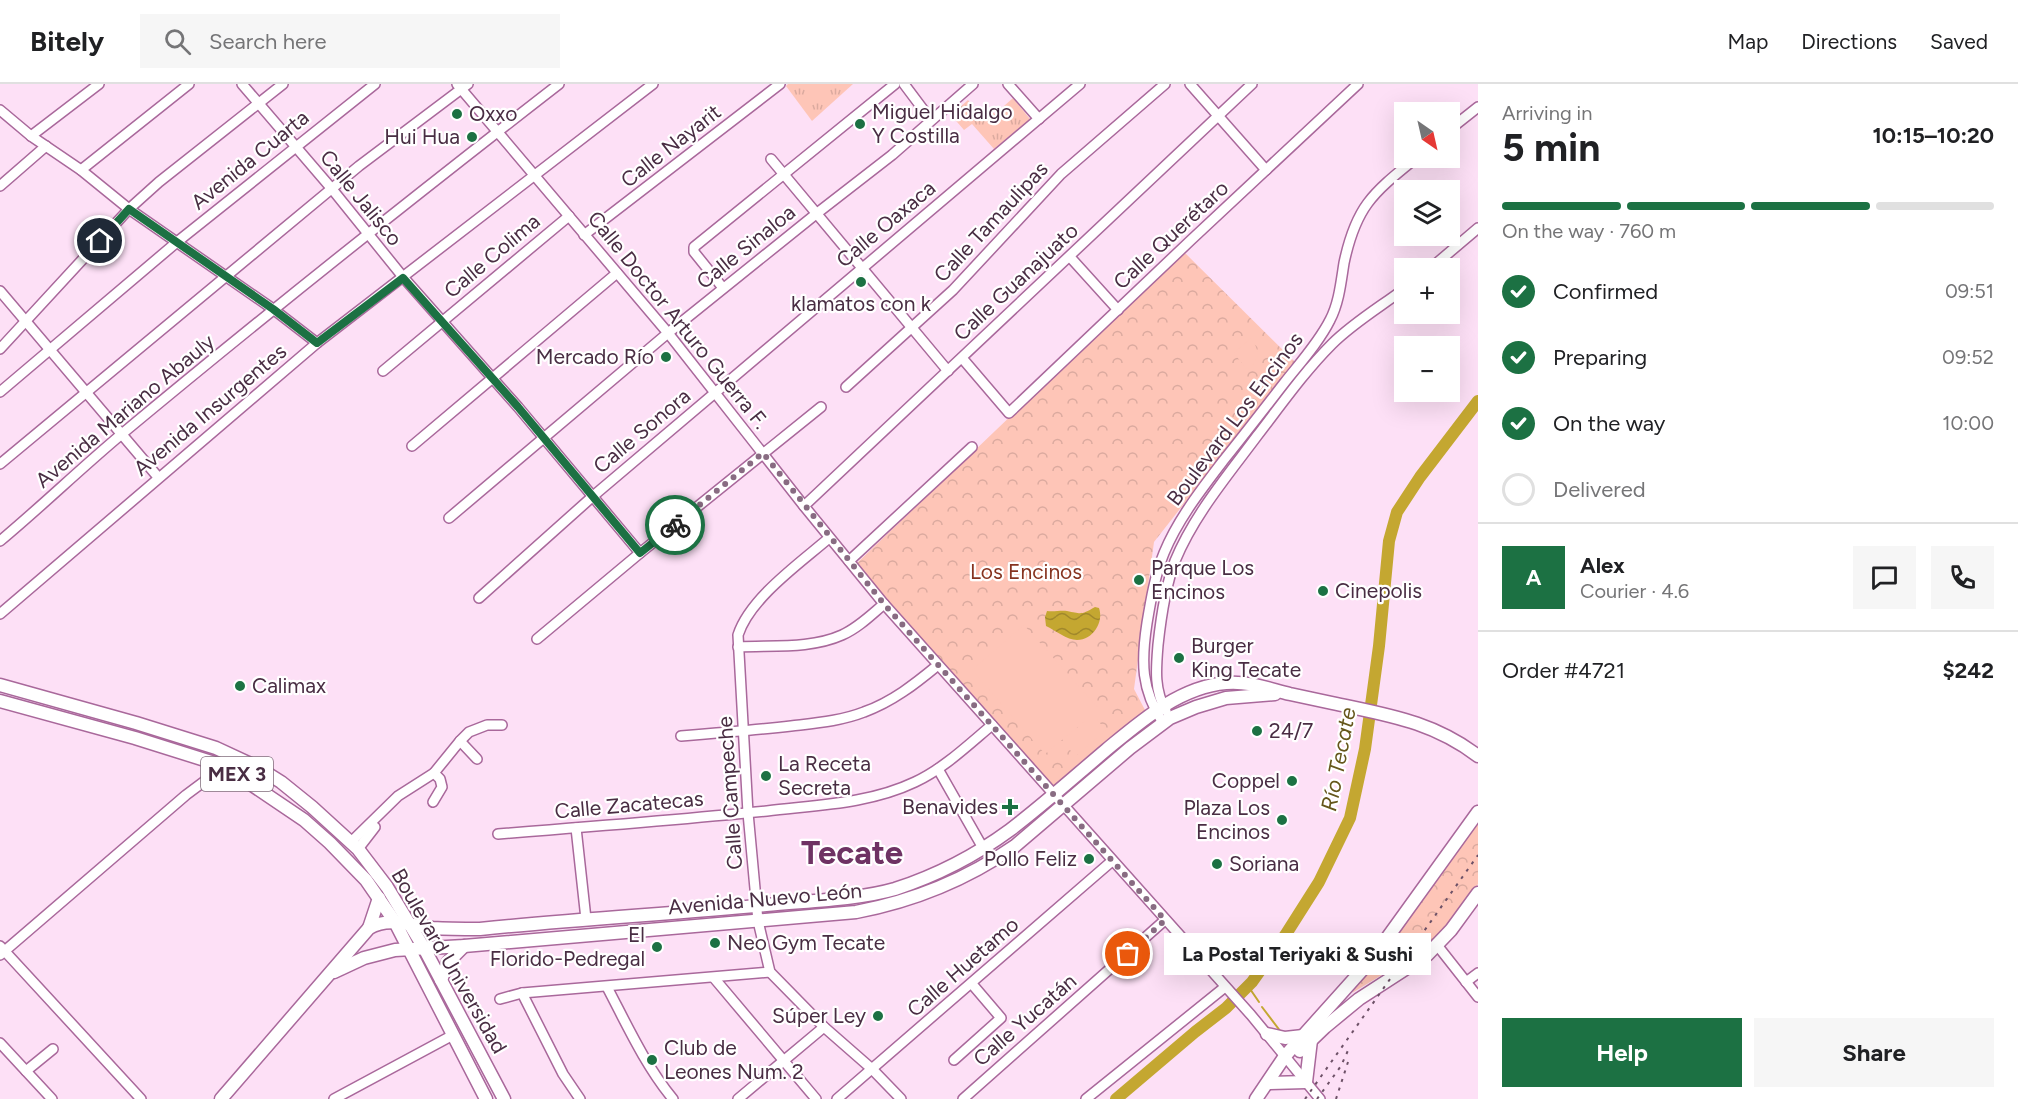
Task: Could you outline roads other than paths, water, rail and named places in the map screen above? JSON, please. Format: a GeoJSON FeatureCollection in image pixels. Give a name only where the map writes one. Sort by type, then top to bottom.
{"type":"FeatureCollection","features":[{"type":"Feature","properties":{"kind":"main road","name":"Avenida Nuevo León"},"geometry":{"type":"LineString","coordinates":[[394,922],[451,929],[480,929],[757,906],[878,893],[941,870],[983,848],[1009,830],[1159,709],[1197,690],[1227,683],[1255,684],[1288,693]]}},
{"type":"Feature","properties":{"kind":"main road","name":"Boulevard Universidad"},"geometry":{"type":"LineString","coordinates":[[0,685],[169,732],[216,748],[281,782],[355,845],[387,887],[424,948],[504,1099]]}},
{"type":"Feature","properties":{"kind":"main road","name":"Avenida Nuevo León"},"geometry":{"type":"LineString","coordinates":[[330,974],[378,954],[424,948],[859,912],[881,907],[938,889],[994,861],[1166,721],[1196,707],[1226,698],[1288,693]]}},
{"type":"Feature","properties":{"kind":"main road"},"geometry":{"type":"LineString","coordinates":[[1288,693],[1408,720],[1457,740],[1478,756]]}},
{"type":"Feature","properties":{"kind":"main road","name":"Boulevard Universidad"},"geometry":{"type":"LineString","coordinates":[[0,701],[135,738],[224,766],[304,820],[351,863],[380,898],[486,1099]]}},
{"type":"Feature","properties":{"kind":"main road"},"geometry":{"type":"LineString","coordinates":[[1258,1096],[1372,959],[1478,812]]}},
{"type":"Feature","properties":{"kind":"main road"},"geometry":{"type":"LineString","coordinates":[[1267,1034],[1285,1038],[1307,1038],[1359,999],[1417,963],[1437,945],[1478,893]]}},
{"type":"Feature","properties":{"kind":"main road"},"geometry":{"type":"LineString","coordinates":[[221,1099],[369,928],[380,898]]}},
{"type":"Feature","properties":{"kind":"main road"},"geometry":{"type":"LineString","coordinates":[[369,928],[380,923],[394,922]]}},
{"type":"Feature","properties":{"kind":"main road"},"geometry":{"type":"LineString","coordinates":[[441,980],[448,962],[464,946]]}},
{"type":"Feature","properties":{"kind":"main road"},"geometry":{"type":"LineString","coordinates":[[1269,1083],[1306,1082],[1307,1038]]}},
{"type":"Feature","properties":{"kind":"main road"},"geometry":{"type":"LineString","coordinates":[[1258,1096],[1287,1059]]}},
{"type":"Feature","properties":{"kind":"street"},"geometry":{"type":"LineString","coordinates":[[32,136],[99,84]]}},
{"type":"Feature","properties":{"kind":"street"},"geometry":{"type":"LineString","coordinates":[[81,170],[189,84]]}},
{"type":"Feature","properties":{"kind":"street","name":"Calle Jalisco"},"geometry":{"type":"LineString","coordinates":[[243,84],[333,189],[403,278],[491,377],[640,553]]}},
{"type":"Feature","properties":{"kind":"street"},"geometry":{"type":"LineString","coordinates":[[0,349],[129,209],[159,182],[283,84]]}},
{"type":"Feature","properties":{"kind":"street","name":"Avenida Cuarta"},"geometry":{"type":"LineString","coordinates":[[0,392],[177,242],[375,84]]}},
{"type":"Feature","properties":{"kind":"street","name":"Avenida Mariano Abauly"},"geometry":{"type":"LineString","coordinates":[[0,541],[121,435],[273,309],[559,84]]}},
{"type":"Feature","properties":{"kind":"street","name":"Avenida Insurgentes"},"geometry":{"type":"LineString","coordinates":[[0,614],[317,343],[653,84]]}},
{"type":"Feature","properties":{"kind":"street","name":"Calle Nayarit"},"geometry":{"type":"LineString","coordinates":[[584,236],[780,84]]}},
{"type":"Feature","properties":{"kind":"street"},"geometry":{"type":"LineString","coordinates":[[723,288],[694,252],[696,245],[895,84]]}},
{"type":"Feature","properties":{"kind":"street"},"geometry":{"type":"LineString","coordinates":[[904,84],[931,120]]}},
{"type":"Feature","properties":{"kind":"street"},"geometry":{"type":"LineString","coordinates":[[1008,84],[1040,119]]}},
{"type":"Feature","properties":{"kind":"street","name":"Calle Oaxaca"},"geometry":{"type":"LineString","coordinates":[[715,392],[1080,84]]}},
{"type":"Feature","properties":{"kind":"street","name":"Calle Tamaulipas"},"geometry":{"type":"LineString","coordinates":[[846,387],[953,290],[1061,174],[1165,84]]}},
{"type":"Feature","properties":{"kind":"street"},"geometry":{"type":"LineString","coordinates":[[1190,84],[1266,170]]}},
{"type":"Feature","properties":{"kind":"street","name":"Calle Guanajuato"},"geometry":{"type":"LineString","coordinates":[[804,506],[1252,84]]}},
{"type":"Feature","properties":{"kind":"street","name":"Calle Querétaro"},"geometry":{"type":"LineString","coordinates":[[962,358],[1009,413],[1358,84]]}},
{"type":"Feature","properties":{"kind":"street","name":"Calle Sinaloa"},"geometry":{"type":"LineString","coordinates":[[449,518],[668,333],[892,155],[970,85]]}},
{"type":"Feature","properties":{"kind":"street"},"geometry":{"type":"LineString","coordinates":[[0,464],[225,276],[462,86]]}},
{"type":"Feature","properties":{"kind":"street","name":"Calle Doctor Arturo Guerra F."},"geometry":{"type":"LineString","coordinates":[[462,86],[496,132],[668,333],[829,538],[884,604],[1251,1015],[1320,1099]]}},
{"type":"Feature","properties":{"kind":"street"},"geometry":{"type":"LineString","coordinates":[[1460,121],[1478,107]]}},
{"type":"Feature","properties":{"kind":"street"},"geometry":{"type":"LineString","coordinates":[[1,112],[81,170],[129,209],[273,309],[317,343]]}},
{"type":"Feature","properties":{"kind":"street"},"geometry":{"type":"LineString","coordinates":[[0,186],[46,146]]}},
{"type":"Feature","properties":{"kind":"street"},"geometry":{"type":"LineString","coordinates":[[771,159],[948,372]]}},
{"type":"Feature","properties":{"kind":"street","name":"Boulevard Los Encinos"},"geometry":{"type":"LineString","coordinates":[[1166,721],[1146,689],[1143,669],[1144,639],[1153,587],[1164,552],[1187,509],[1330,320],[1338,297],[1353,228],[1360,213],[1384,184],[1404,168]]}},
{"type":"Feature","properties":{"kind":"street","name":"Calle Colima"},"geometry":{"type":"LineString","coordinates":[[383,371],[569,216]]}},
{"type":"Feature","properties":{"kind":"street"},"geometry":{"type":"LineString","coordinates":[[1443,258],[1478,228]]}},
{"type":"Feature","properties":{"kind":"street"},"geometry":{"type":"LineString","coordinates":[[1070,257],[1118,310]]}},
{"type":"Feature","properties":{"kind":"street"},"geometry":{"type":"LineString","coordinates":[[412,446],[617,273]]}},
{"type":"Feature","properties":{"kind":"street"},"geometry":{"type":"LineString","coordinates":[[0,291],[158,477]]}},
{"type":"Feature","properties":{"kind":"street","name":"Boulevard Los Encinos"},"geometry":{"type":"LineString","coordinates":[[1159,709],[1155,671],[1160,627],[1175,561],[1191,527],[1220,485],[1330,345],[1394,296]]}},
{"type":"Feature","properties":{"kind":"street","name":"Calle Sonora"},"geometry":{"type":"LineString","coordinates":[[479,598],[715,392]]}},
{"type":"Feature","properties":{"kind":"street"},"geometry":{"type":"LineString","coordinates":[[537,639],[821,406]]}},
{"type":"Feature","properties":{"kind":"street"},"geometry":{"type":"LineString","coordinates":[[849,561],[972,447]]}},
{"type":"Feature","properties":{"kind":"street"},"geometry":{"type":"LineString","coordinates":[[1211,477],[1220,485]]}},
{"type":"Feature","properties":{"kind":"street","name":"Calle Campeche"},"geometry":{"type":"LineString","coordinates":[[770,972],[758,921],[748,813],[738,635],[742,622],[762,597],[829,538]]}},
{"type":"Feature","properties":{"kind":"street"},"geometry":{"type":"LineString","coordinates":[[738,647],[800,644],[842,635],[884,604]]}},
{"type":"Feature","properties":{"kind":"street"},"geometry":{"type":"LineString","coordinates":[[681,735],[834,721],[864,712],[888,701],[938,665]]}},
{"type":"Feature","properties":{"kind":"street"},"geometry":{"type":"LineString","coordinates":[[355,845],[396,806],[405,791],[434,773],[469,732],[495,724],[502,725]]}},
{"type":"Feature","properties":{"kind":"street","name":"Calle Zacatecas"},"geometry":{"type":"LineString","coordinates":[[498,834],[748,813],[861,800],[888,793],[938,769],[992,725]]}},
{"type":"Feature","properties":{"kind":"street"},"geometry":{"type":"LineString","coordinates":[[460,741],[477,759]]}},
{"type":"Feature","properties":{"kind":"street"},"geometry":{"type":"LineString","coordinates":[[141,1099],[2,951],[186,795],[237,757]]}},
{"type":"Feature","properties":{"kind":"street"},"geometry":{"type":"LineString","coordinates":[[938,769],[983,848]]}},
{"type":"Feature","properties":{"kind":"street"},"geometry":{"type":"LineString","coordinates":[[433,802],[442,787],[440,779],[434,773]]}},
{"type":"Feature","properties":{"kind":"street"},"geometry":{"type":"LineString","coordinates":[[576,828],[586,919]]}},
{"type":"Feature","properties":{"kind":"street","name":"Calle Huetamo"},"geometry":{"type":"LineString","coordinates":[[837,1099],[1112,861]]}},
{"type":"Feature","properties":{"kind":"street","name":"Calle Yucatán"},"geometry":{"type":"LineString","coordinates":[[963,1099],[1165,920]]}},
{"type":"Feature","properties":{"kind":"street"},"geometry":{"type":"LineString","coordinates":[[1437,945],[1478,997]]}},
{"type":"Feature","properties":{"kind":"street"},"geometry":{"type":"LineString","coordinates":[[500,999],[522,993],[770,972],[824,1027],[901,1099]]}},
{"type":"Feature","properties":{"kind":"street"},"geometry":{"type":"LineString","coordinates":[[1466,982],[1478,973]]}},
{"type":"Feature","properties":{"kind":"street"},"geometry":{"type":"LineString","coordinates":[[714,978],[816,1099]]}},
{"type":"Feature","properties":{"kind":"street"},"geometry":{"type":"LineString","coordinates":[[954,1060],[1001,1017],[972,984]]}},
{"type":"Feature","properties":{"kind":"street"},"geometry":{"type":"LineString","coordinates":[[607,987],[654,1074],[673,1099]]}},
{"type":"Feature","properties":{"kind":"street"},"geometry":{"type":"LineString","coordinates":[[1086,1099],[1225,987]]}},
{"type":"Feature","properties":{"kind":"street"},"geometry":{"type":"LineString","coordinates":[[522,993],[563,1074],[580,1099]]}},
{"type":"Feature","properties":{"kind":"street"},"geometry":{"type":"LineString","coordinates":[[738,1099],[824,1027]]}},
{"type":"Feature","properties":{"kind":"street"},"geometry":{"type":"LineString","coordinates":[[334,1099],[453,1035]]}},
{"type":"Feature","properties":{"kind":"street"},"geometry":{"type":"LineString","coordinates":[[0,1043],[52,1099]]}},
{"type":"Feature","properties":{"kind":"street"},"geometry":{"type":"LineString","coordinates":[[26,1071],[53,1049]]}},
{"type":"Feature","properties":{"kind":"water"},"geometry":{"type":"Polygon","coordinates":[[[1095,607],[1099,608],[1100,619],[1092,634],[1083,639],[1069,638],[1046,626],[1047,611],[1081,613],[1095,607]]]}},
{"type":"Feature","properties":{"kind":"waterway","name":"Río Tecate"},"geometry":{"type":"LineString","coordinates":[[1116,1099],[1226,1008],[1252,982],[1319,882],[1350,818],[1365,749],[1379,646],[1389,541],[1397,512],[1420,477],[1478,401]]}},
{"type":"Feature","properties":{"kind":"waterway"},"geometry":{"type":"LineString","coordinates":[[1248,986],[1259,1002]]}},
{"type":"Feature","properties":{"kind":"waterway"},"geometry":{"type":"LineString","coordinates":[[1262,1007],[1281,1032]]}},
{"type":"Feature","properties":{"kind":"railway"},"geometry":{"type":"LineString","coordinates":[[1305,1099],[1478,855]]}},
{"type":"Feature","properties":{"kind":"railway"},"geometry":{"type":"LineString","coordinates":[[1317,1099],[1341,1066],[1350,1046]]}},
{"type":"Feature","properties":{"kind":"railway"},"geometry":{"type":"LineString","coordinates":[[1336,1099],[1348,1062]]}},
{"type":"Feature","properties":{"kind":"place","name":"Oxxo"},"geometry":{"type":"Point","coordinates":[457,114]}},
{"type":"Feature","properties":{"kind":"place","name":"Miguel Hidalgo Y Costilla"},"geometry":{"type":"Point","coordinates":[860,124]}},
{"type":"Feature","properties":{"kind":"place","name":"Hui Hua"},"geometry":{"type":"Point","coordinates":[472,137]}},
{"type":"Feature","properties":{"kind":"place","name":"klamatos con k"},"geometry":{"type":"Point","coordinates":[861,282]}},
{"type":"Feature","properties":{"kind":"place","name":"Mercado Río"},"geometry":{"type":"Point","coordinates":[666,357]}},
{"type":"Feature","properties":{"kind":"place","name":"Parque Los Encinos"},"geometry":{"type":"Point","coordinates":[1139,580]}},
{"type":"Feature","properties":{"kind":"place","name":"Cinepolis"},"geometry":{"type":"Point","coordinates":[1323,591]}},
{"type":"Feature","properties":{"kind":"place","name":"Burger King Tecate"},"geometry":{"type":"Point","coordinates":[1179,658]}},
{"type":"Feature","properties":{"kind":"place","name":"Calimax"},"geometry":{"type":"Point","coordinates":[240,686]}},
{"type":"Feature","properties":{"kind":"place","name":"24/7"},"geometry":{"type":"Point","coordinates":[1257,731]}},
{"type":"Feature","properties":{"kind":"place","name":"La Receta Secreta"},"geometry":{"type":"Point","coordinates":[766,776]}},
{"type":"Feature","properties":{"kind":"place","name":"Coppel"},"geometry":{"type":"Point","coordinates":[1292,781]}},
{"type":"Feature","properties":{"kind":"place","name":"Benavides"},"geometry":{"type":"Point","coordinates":[1010,807]}},
{"type":"Feature","properties":{"kind":"place","name":"Plaza Los Encinos"},"geometry":{"type":"Point","coordinates":[1282,820]}},
{"type":"Feature","properties":{"kind":"place","name":"Pollo Feliz"},"geometry":{"type":"Point","coordinates":[1089,859]}},
{"type":"Feature","properties":{"kind":"place","name":"Soriana"},"geometry":{"type":"Point","coordinates":[1217,864]}},
{"type":"Feature","properties":{"kind":"place","name":"Neo Gym Tecate"},"geometry":{"type":"Point","coordinates":[715,943]}},
{"type":"Feature","properties":{"kind":"place","name":"El Florido-Pedregal"},"geometry":{"type":"Point","coordinates":[657,947]}},
{"type":"Feature","properties":{"kind":"place","name":"La Postal Teriyaki & Sushi"},"geometry":{"type":"Point","coordinates":[1128,954]}},
{"type":"Feature","properties":{"kind":"place","name":"Súper Ley"},"geometry":{"type":"Point","coordinates":[878,1016]}},
{"type":"Feature","properties":{"kind":"place","name":"Club de Leones Num. 2"},"geometry":{"type":"Point","coordinates":[652,1060]}},
{"type":"Feature","properties":{"kind":"district","name":"Tecate"},"geometry":{"type":"Point","coordinates":[852,852]}},
{"type":"Feature","properties":{"kind":"park label","name":"Los Encinos"},"geometry":{"type":"Point","coordinates":[1026,572]}}]}
